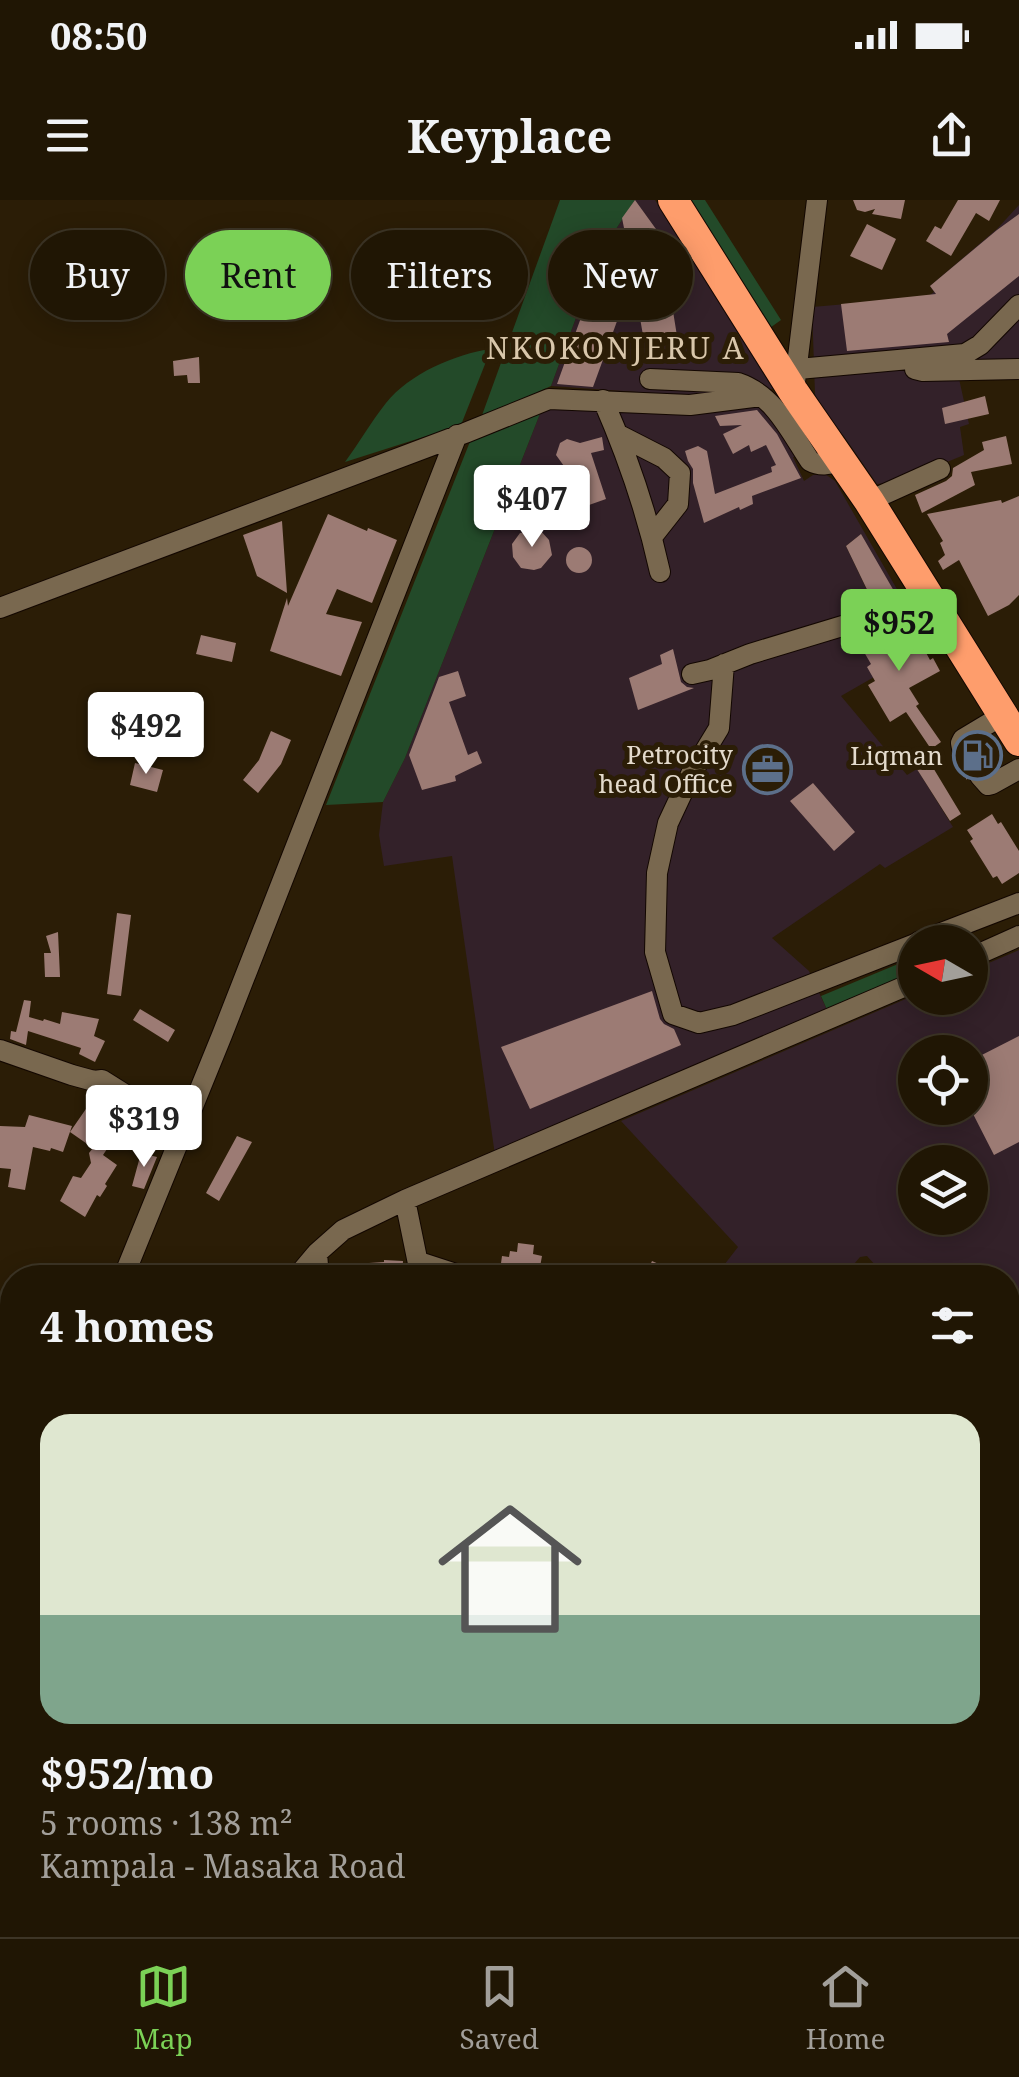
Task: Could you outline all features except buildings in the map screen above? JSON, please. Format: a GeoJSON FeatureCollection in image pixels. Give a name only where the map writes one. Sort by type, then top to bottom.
{"type":"FeatureCollection","features":[{"type":"Feature","properties":{"kind":"highway"},"geometry":{"type":"LineString","coordinates":[[674,200],[796,380],[923,591],[1010,715]]}},
{"type":"Feature","properties":{"kind":"street"},"geometry":{"type":"LineString","coordinates":[[818,200],[796,380],[906,360],[966,354],[1019,305]]}},
{"type":"Feature","properties":{"kind":"street"},"geometry":{"type":"LineString","coordinates":[[906,360],[922,371],[1019,369]]}},
{"type":"Feature","properties":{"kind":"street"},"geometry":{"type":"LineString","coordinates":[[650,379],[738,382],[750,387],[770,401],[810,461],[826,465],[842,461]]}},
{"type":"Feature","properties":{"kind":"street"},"geometry":{"type":"LineString","coordinates":[[0,608],[535,403],[604,400],[690,405],[761,396]]}},
{"type":"Feature","properties":{"kind":"street"},"geometry":{"type":"LineString","coordinates":[[604,400],[660,572]]}},
{"type":"Feature","properties":{"kind":"street"},"geometry":{"type":"LineString","coordinates":[[128,1265],[458,435]]}},
{"type":"Feature","properties":{"kind":"street"},"geometry":{"type":"LineString","coordinates":[[618,435],[664,458],[680,473],[678,504],[652,538]]}},
{"type":"Feature","properties":{"kind":"street"},"geometry":{"type":"LineString","coordinates":[[869,501],[940,468]]}},
{"type":"Feature","properties":{"kind":"street"},"geometry":{"type":"LineString","coordinates":[[692,674],[882,614],[923,591]]}},
{"type":"Feature","properties":{"kind":"street"},"geometry":{"type":"LineString","coordinates":[[724,664],[718,728],[668,822],[657,874],[655,952],[672,1014],[700,1022],[734,1015],[898,950]]}},
{"type":"Feature","properties":{"kind":"street"},"geometry":{"type":"LineString","coordinates":[[962,748],[963,740],[1010,715]]}},
{"type":"Feature","properties":{"kind":"street"},"geometry":{"type":"LineString","coordinates":[[980,776],[988,785],[1019,769]]}},
{"type":"Feature","properties":{"kind":"street"},"geometry":{"type":"LineString","coordinates":[[962,925],[1019,903]]}},
{"type":"Feature","properties":{"kind":"street"},"geometry":{"type":"LineString","coordinates":[[988,950],[1019,936]]}},
{"type":"Feature","properties":{"kind":"street"},"geometry":{"type":"LineString","coordinates":[[307,1265],[343,1230],[405,1200],[898,989]]}},
{"type":"Feature","properties":{"kind":"street"},"geometry":{"type":"LineString","coordinates":[[0,1050],[72,1075],[102,1080],[129,1097],[148,1096],[188,1118]]}},
{"type":"Feature","properties":{"kind":"street"},"geometry":{"type":"LineString","coordinates":[[405,1200],[419,1265]]}},
{"type":"Feature","properties":{"kind":"street"},"geometry":{"type":"LineString","coordinates":[[317,1253],[318,1265]]}},
{"type":"Feature","properties":{"kind":"shaded area"},"geometry":{"type":"Polygon","coordinates":[[[635,200],[655,200],[675,230],[615,230],[635,200]]]}},
{"type":"Feature","properties":{"kind":"shaded area"},"geometry":{"type":"Polygon","coordinates":[[[1019,205],[1019,375],[958,374],[969,424],[960,427],[964,455],[901,481],[877,484],[843,435],[823,419],[815,394],[812,307],[927,297],[934,292],[930,286],[1019,205]]]}},
{"type":"Feature","properties":{"kind":"shaded area"},"geometry":{"type":"Polygon","coordinates":[[[693,258],[778,388],[710,397],[551,386],[575,320],[693,320],[693,258]]]}},
{"type":"Feature","properties":{"kind":"shaded area"},"geometry":{"type":"Polygon","coordinates":[[[786,403],[822,457],[793,457],[804,481],[825,474],[835,481],[902,598],[898,598],[860,535],[846,546],[875,607],[741,668],[900,610],[914,611],[935,642],[841,696],[907,775],[917,769],[953,827],[885,868],[880,864],[772,938],[809,971],[828,1012],[495,1155],[452,856],[384,866],[379,835],[383,802],[405,758],[543,406],[704,413],[786,403]]]}},
{"type":"Feature","properties":{"kind":"shaded area"},"geometry":{"type":"Polygon","coordinates":[[[1019,950],[1019,1265],[875,1265],[867,1256],[853,1265],[724,1265],[738,1247],[621,1121],[898,1002],[898,1015],[988,1015],[988,963],[1019,950]]]}},
{"type":"Feature","properties":{"kind":"green space"},"geometry":{"type":"Polygon","coordinates":[[[560,200],[635,200],[615,230],[549,230],[560,200]]]}},
{"type":"Feature","properties":{"kind":"green space"},"geometry":{"type":"Polygon","coordinates":[[[685,200],[705,200],[781,320],[767,330],[685,200]]]}},
{"type":"Feature","properties":{"kind":"green space"},"geometry":{"type":"Polygon","coordinates":[[[548,233],[548,320],[575,320],[551,386],[481,418],[517,320],[528,320],[528,288],[548,233]]]}},
{"type":"Feature","properties":{"kind":"green space"},"geometry":{"type":"Polygon","coordinates":[[[491,349],[461,425],[345,462],[386,403],[407,383],[448,361],[491,349]]]}},
{"type":"Feature","properties":{"kind":"green space"},"geometry":{"type":"Polygon","coordinates":[[[543,406],[405,758],[383,802],[326,805],[471,439],[543,406]]]}},
{"type":"Feature","properties":{"kind":"green space"},"geometry":{"type":"Polygon","coordinates":[[[898,964],[898,979],[828,1012],[821,996],[898,964]]]}},
{"type":"Feature","properties":{"kind":"tunnel"},"geometry":{"type":"LineString","coordinates":[[962,748],[980,776]]}},
{"type":"Feature","properties":{"kind":"place","name":"Liqman"},"geometry":{"type":"Point","coordinates":[978,756]}},
{"type":"Feature","properties":{"kind":"place","name":"Petrocity head Office"},"geometry":{"type":"Point","coordinates":[768,769]}},
{"type":"Feature","properties":{"kind":"district","name":"NKOKONJERU A"},"geometry":{"type":"Point","coordinates":[616,349]}}]}
